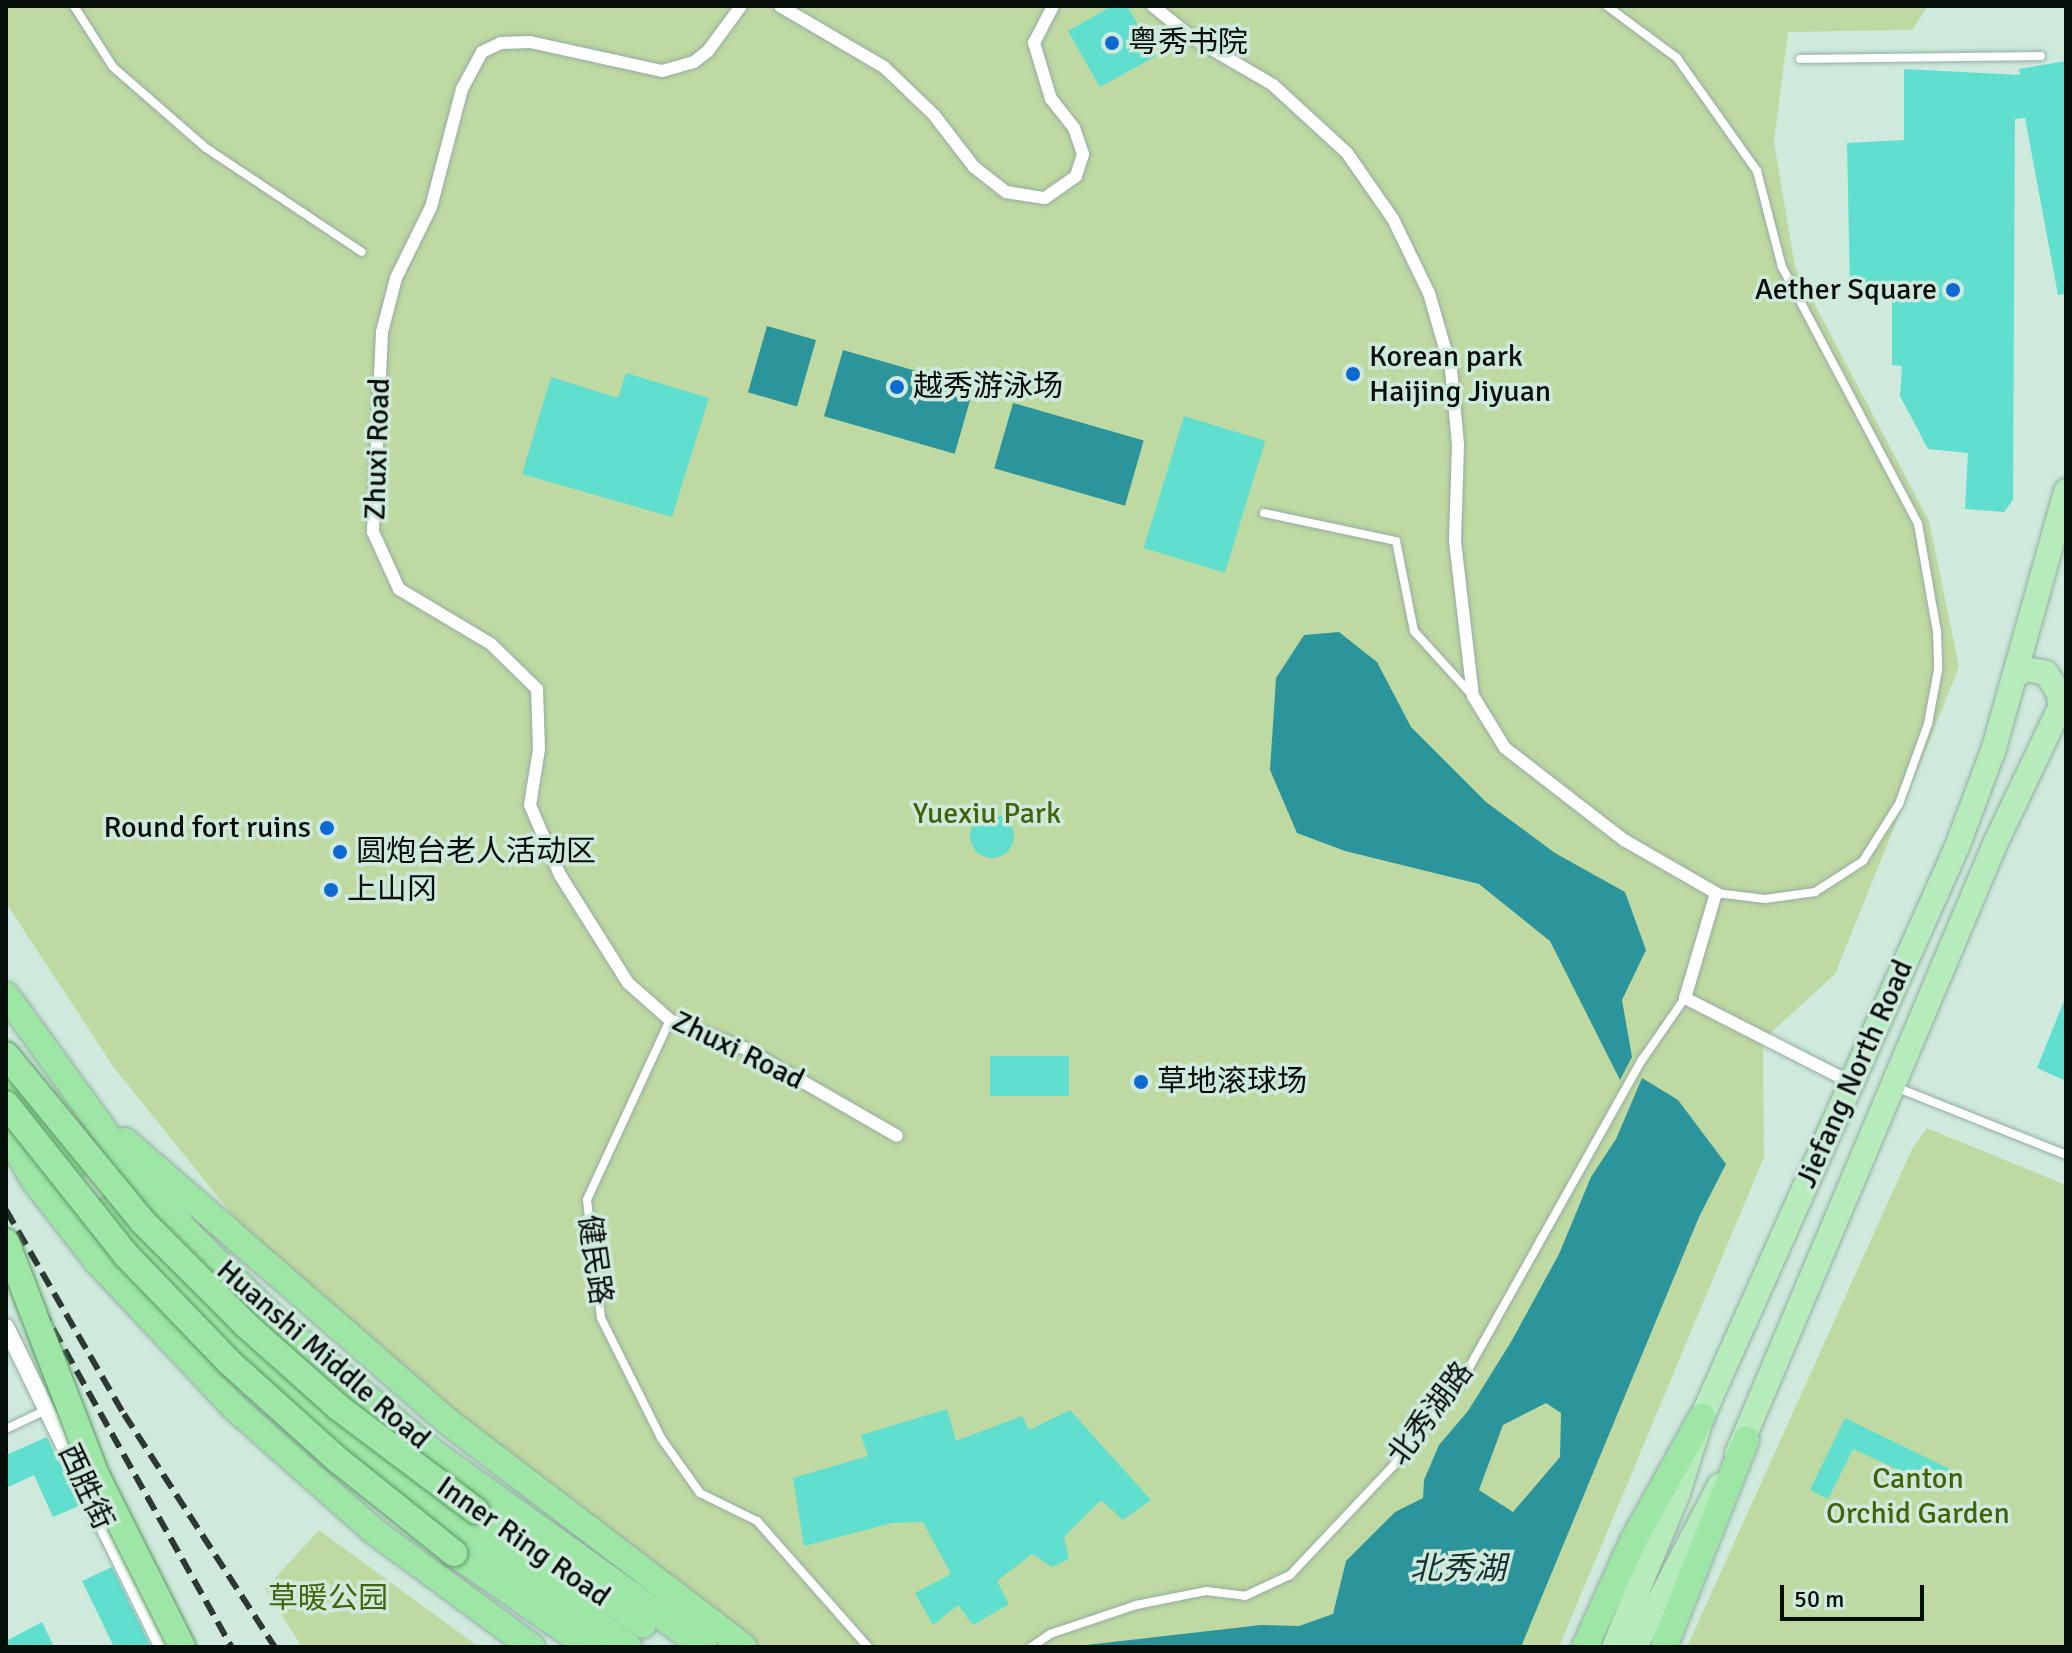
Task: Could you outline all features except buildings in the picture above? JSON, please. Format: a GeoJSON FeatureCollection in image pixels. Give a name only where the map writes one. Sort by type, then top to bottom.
{"type":"FeatureCollection","features":[{"type":"Feature","properties":{"kind":"highway","name":"Huanshi Middle Road"},"geometry":{"type":"LineString","coordinates":[[6,995],[73,1092],[187,1232],[300,1343],[459,1472],[704,1647]]}},
{"type":"Feature","properties":{"kind":"highway","name":"Inner Ring Road"},"geometry":{"type":"LineString","coordinates":[[6,1055],[143,1222],[339,1408],[476,1511],[676,1647]]}},
{"type":"Feature","properties":{"kind":"highway"},"geometry":{"type":"LineString","coordinates":[[6,1072],[63,1156],[119,1225],[241,1351],[428,1507],[629,1647]]}},
{"type":"Feature","properties":{"kind":"highway"},"geometry":{"type":"LineString","coordinates":[[73,1092],[126,1152],[339,1348],[504,1489],[721,1647]]}},
{"type":"Feature","properties":{"kind":"highway"},"geometry":{"type":"LineString","coordinates":[[73,1092],[436,1413],[744,1647]]}},
{"type":"Feature","properties":{"kind":"highway","name":"Inner Ring Road"},"geometry":{"type":"LineString","coordinates":[[6,1104],[127,1256],[218,1351],[326,1451],[574,1647]]}},
{"type":"Feature","properties":{"kind":"highway"},"geometry":{"type":"LineString","coordinates":[[9,1140],[96,1260],[235,1408],[374,1531],[532,1647]]}},
{"type":"Feature","properties":{"kind":"highway"},"geometry":{"type":"LineString","coordinates":[[6,1242],[95,1473],[182,1647]]}},
{"type":"Feature","properties":{"kind":"highway"},"geometry":{"type":"LineString","coordinates":[[1585,1647],[1634,1539],[1702,1417]]}},
{"type":"Feature","properties":{"kind":"highway"},"geometry":{"type":"LineString","coordinates":[[1664,1647],[1746,1440]]}},
{"type":"Feature","properties":{"kind":"highway","name":"Inner Ring Road"},"geometry":{"type":"LineString","coordinates":[[454,1553],[589,1647]]}},
{"type":"Feature","properties":{"kind":"main road","name":"Jiefang North Road"},"geometry":{"type":"LineString","coordinates":[[1614,1647],[1678,1493],[1702,1417],[1957,847],[2015,676],[2066,491]]}},
{"type":"Feature","properties":{"kind":"main road"},"geometry":{"type":"LineString","coordinates":[[2015,676],[2026,669],[2046,673],[2063,701]]}},
{"type":"Feature","properties":{"kind":"main road","name":"Jiefang North Road"},"geometry":{"type":"LineString","coordinates":[[1635,1647],[1676,1559],[1746,1440],[1893,1086],[2063,701]]}},
{"type":"Feature","properties":{"kind":"street","name":"Zhuxi Road"},"geometry":{"type":"LineString","coordinates":[[741,6],[701,56],[662,71],[530,42],[501,43],[482,52],[462,89],[431,207],[396,278],[382,332],[373,532],[399,589],[491,644],[537,689],[539,749],[530,805],[560,875],[628,983],[670,1020],[746,1049],[897,1136]]}},
{"type":"Feature","properties":{"kind":"street"},"geometry":{"type":"LineString","coordinates":[[780,6],[884,67],[934,115],[974,167],[1006,192],[1045,198],[1076,176],[1083,154],[1074,128],[1051,99],[1034,43],[1053,6]]}},
{"type":"Feature","properties":{"kind":"street"},"geometry":{"type":"LineString","coordinates":[[1153,6],[1191,37],[1273,85],[1347,153],[1393,219],[1429,293],[1451,369],[1458,445],[1457,568],[1473,696],[1505,748],[1624,840],[1716,893],[1685,998],[1852,1083]]}},
{"type":"Feature","properties":{"kind":"street","name":"西胜街"},"geometry":{"type":"LineString","coordinates":[[6,1327],[163,1647]]}},
{"type":"Feature","properties":{"kind":"lane"},"geometry":{"type":"LineString","coordinates":[[74,6],[113,67],[206,148],[362,252]]}},
{"type":"Feature","properties":{"kind":"lane"},"geometry":{"type":"LineString","coordinates":[[1607,6],[1677,58],[1757,171],[1782,267],[1918,524],[1937,632],[1938,670],[1928,724],[1899,804],[1863,861],[1815,892],[1765,899],[1716,893]]}},
{"type":"Feature","properties":{"kind":"lane"},"geometry":{"type":"LineString","coordinates":[[1800,59],[2041,56]]}},
{"type":"Feature","properties":{"kind":"lane"},"geometry":{"type":"LineString","coordinates":[[1264,513],[1396,541],[1414,631],[1473,696]]}},
{"type":"Feature","properties":{"kind":"lane","name":"北秀湖路"},"geometry":{"type":"LineString","coordinates":[[1031,1647],[1050,1634],[1136,1605],[1206,1591],[1245,1596],[1290,1575],[1393,1466],[1461,1382],[1642,1060],[1685,998]]}},
{"type":"Feature","properties":{"kind":"lane","name":"健民路"},"geometry":{"type":"LineString","coordinates":[[670,1020],[587,1200],[601,1318],[661,1438],[700,1493],[757,1521],[868,1647]]}},
{"type":"Feature","properties":{"kind":"lane"},"geometry":{"type":"LineString","coordinates":[[1893,1086],[2066,1155]]}},
{"type":"Feature","properties":{"kind":"lane"},"geometry":{"type":"LineString","coordinates":[[6,1429],[47,1410]]}},
{"type":"Feature","properties":{"kind":"green space","name":"Yuexiu Park"},"geometry":{"type":"Polygon","coordinates":[[[6,6],[1928,6],[1912,30],[1788,32],[1774,142],[1795,267],[1929,521],[1959,667],[1835,974],[1763,1040],[1764,1157],[1559,1647],[753,1647],[539,1491],[256,1244],[115,1069],[6,903],[6,6]]]}},
{"type":"Feature","properties":{"kind":"green space","name":"Canton Orchid Garden"},"geometry":{"type":"Polygon","coordinates":[[[1927,1128],[2066,1185],[2066,1647],[1687,1647],[1912,1149],[1927,1128]]]}},
{"type":"Feature","properties":{"kind":"green space","name":"草暖公园"},"geometry":{"type":"Polygon","coordinates":[[[319,1530],[479,1647],[302,1647],[265,1589],[319,1530]]]}},
{"type":"Feature","properties":{"kind":"water"},"geometry":{"type":"Polygon","coordinates":[[[767,326],[816,340],[797,406],[748,392],[767,326]]]}},
{"type":"Feature","properties":{"kind":"water"},"geometry":{"type":"Polygon","coordinates":[[[843,350],[974,387],[955,454],[824,416],[843,350]]]}},
{"type":"Feature","properties":{"kind":"water"},"geometry":{"type":"Polygon","coordinates":[[[1013,403],[1144,440],[1125,506],[994,468],[1013,403]]]}},
{"type":"Feature","properties":{"kind":"water"},"geometry":{"type":"Polygon","coordinates":[[[1339,632],[1377,662],[1411,727],[1486,802],[1555,853],[1625,892],[1646,950],[1622,1000],[1632,1057],[1620,1080],[1550,941],[1479,884],[1345,851],[1297,833],[1270,770],[1276,678],[1304,635],[1339,632]]]}},
{"type":"Feature","properties":{"kind":"water","name":"北秀湖"},"geometry":{"type":"Polygon","coordinates":[[[1642,1078],[1678,1100],[1726,1164],[1699,1217],[1521,1647],[1069,1647],[1261,1625],[1299,1626],[1333,1614],[1346,1561],[1395,1512],[1423,1498],[1424,1480],[1439,1445],[1468,1411],[1511,1342],[1559,1254],[1591,1177],[1616,1139],[1642,1078]],[[1546,1403],[1503,1425],[1479,1490],[1513,1512],[1560,1457],[1561,1413],[1546,1403]]]}},
{"type":"Feature","properties":{"kind":"railway"},"geometry":{"type":"LineString","coordinates":[[6,1210],[124,1414],[275,1647]]}},
{"type":"Feature","properties":{"kind":"railway"},"geometry":{"type":"LineString","coordinates":[[6,1245],[232,1647]]}},
{"type":"Feature","properties":{"kind":"place","name":"粤秀书院"},"geometry":{"type":"Point","coordinates":[1112,43]}},
{"type":"Feature","properties":{"kind":"place","name":"Aether Square"},"geometry":{"type":"Point","coordinates":[1953,290]}},
{"type":"Feature","properties":{"kind":"place","name":"Korean park Haijing Jiyuan"},"geometry":{"type":"Point","coordinates":[1353,374]}},
{"type":"Feature","properties":{"kind":"place","name":"越秀游泳场"},"geometry":{"type":"Point","coordinates":[897,387]}},
{"type":"Feature","properties":{"kind":"place","name":"Round fort ruins"},"geometry":{"type":"Point","coordinates":[327,828]}},
{"type":"Feature","properties":{"kind":"place","name":"圆炮台老人活动区"},"geometry":{"type":"Point","coordinates":[340,852]}},
{"type":"Feature","properties":{"kind":"place","name":"上山冈"},"geometry":{"type":"Point","coordinates":[331,890]}},
{"type":"Feature","properties":{"kind":"place","name":"草地滚球场"},"geometry":{"type":"Point","coordinates":[1141,1082]}}]}
